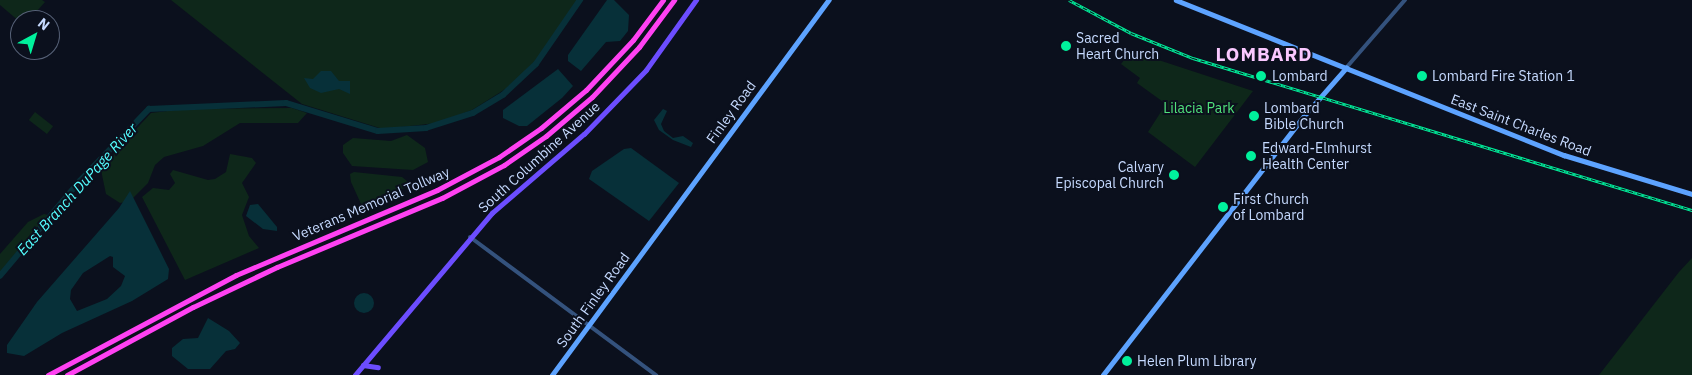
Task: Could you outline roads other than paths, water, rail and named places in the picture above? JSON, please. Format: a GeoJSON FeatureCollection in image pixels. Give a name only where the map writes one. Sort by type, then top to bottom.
{"type":"FeatureCollection","features":[{"type":"Feature","properties":{"kind":"highway","name":"Veterans Memorial Tollway"},"geometry":{"type":"LineString","coordinates":[[48,375],[236,275],[437,190],[498,157],[541,128],[586,90],[633,40],[663,0]]}},
{"type":"Feature","properties":{"kind":"highway","name":"Veterans Memorial Tollway"},"geometry":{"type":"LineString","coordinates":[[67,375],[193,307],[277,267],[442,198],[504,164],[546,136],[603,87],[639,47],[674,0]]}},
{"type":"Feature","properties":{"kind":"main road","name":"South Columbine Avenue"},"geometry":{"type":"LineString","coordinates":[[355,375],[470,237],[504,200],[584,134],[623,95],[660,52],[696,0]]}},
{"type":"Feature","properties":{"kind":"main road","name":"Finley Road"},"geometry":{"type":"LineString","coordinates":[[652,238],[828,0]]}},
{"type":"Feature","properties":{"kind":"main road","name":"East Saint Charles Road"},"geometry":{"type":"LineString","coordinates":[[1176,0],[1564,156],[1692,194]]}},
{"type":"Feature","properties":{"kind":"main road"},"geometry":{"type":"LineString","coordinates":[[1103,375],[1308,112],[1346,68]]}},
{"type":"Feature","properties":{"kind":"main road","name":"South Finley Road"},"geometry":{"type":"LineString","coordinates":[[552,375],[652,238]]}},
{"type":"Feature","properties":{"kind":"main road"},"geometry":{"type":"LineString","coordinates":[[363,366],[378,367],[372,355]]}},
{"type":"Feature","properties":{"kind":"street"},"geometry":{"type":"LineString","coordinates":[[1346,68],[1405,0]]}},
{"type":"Feature","properties":{"kind":"street"},"geometry":{"type":"LineString","coordinates":[[470,237],[656,375]]}},
{"type":"Feature","properties":{"kind":"waterway","name":"East Branch DuPage River"},"geometry":{"type":"LineString","coordinates":[[0,276],[79,182],[149,109],[286,103],[378,131],[426,128],[473,113],[503,95],[536,64],[580,0]]}},
{"type":"Feature","properties":{"kind":"railway"},"geometry":{"type":"LineString","coordinates":[[1069,0],[1131,33],[1193,58],[1692,210]]}},
{"type":"Feature","properties":{"kind":"place","name":"Sacred Heart Church"},"geometry":{"type":"Point","coordinates":[1066,46]}},
{"type":"Feature","properties":{"kind":"place","name":"Lombard"},"geometry":{"type":"Point","coordinates":[1261,76]}},
{"type":"Feature","properties":{"kind":"place","name":"Lombard Fire Station 1"},"geometry":{"type":"Point","coordinates":[1422,76]}},
{"type":"Feature","properties":{"kind":"place","name":"Lombard Bible Church"},"geometry":{"type":"Point","coordinates":[1254,116]}},
{"type":"Feature","properties":{"kind":"place","name":"Edward-Elmhurst Health Center"},"geometry":{"type":"Point","coordinates":[1251,156]}},
{"type":"Feature","properties":{"kind":"place","name":"Calvary Episcopal Church"},"geometry":{"type":"Point","coordinates":[1174,175]}},
{"type":"Feature","properties":{"kind":"place","name":"First Church of Lombard"},"geometry":{"type":"Point","coordinates":[1223,207]}},
{"type":"Feature","properties":{"kind":"place","name":"Helen Plum Library"},"geometry":{"type":"Point","coordinates":[1127,361]}},
{"type":"Feature","properties":{"kind":"district","name":"LOMBARD"},"geometry":{"type":"Point","coordinates":[1264,55]}},
{"type":"Feature","properties":{"kind":"park label","name":"Lilacia Park"},"geometry":{"type":"Point","coordinates":[1199,108]}}]}
